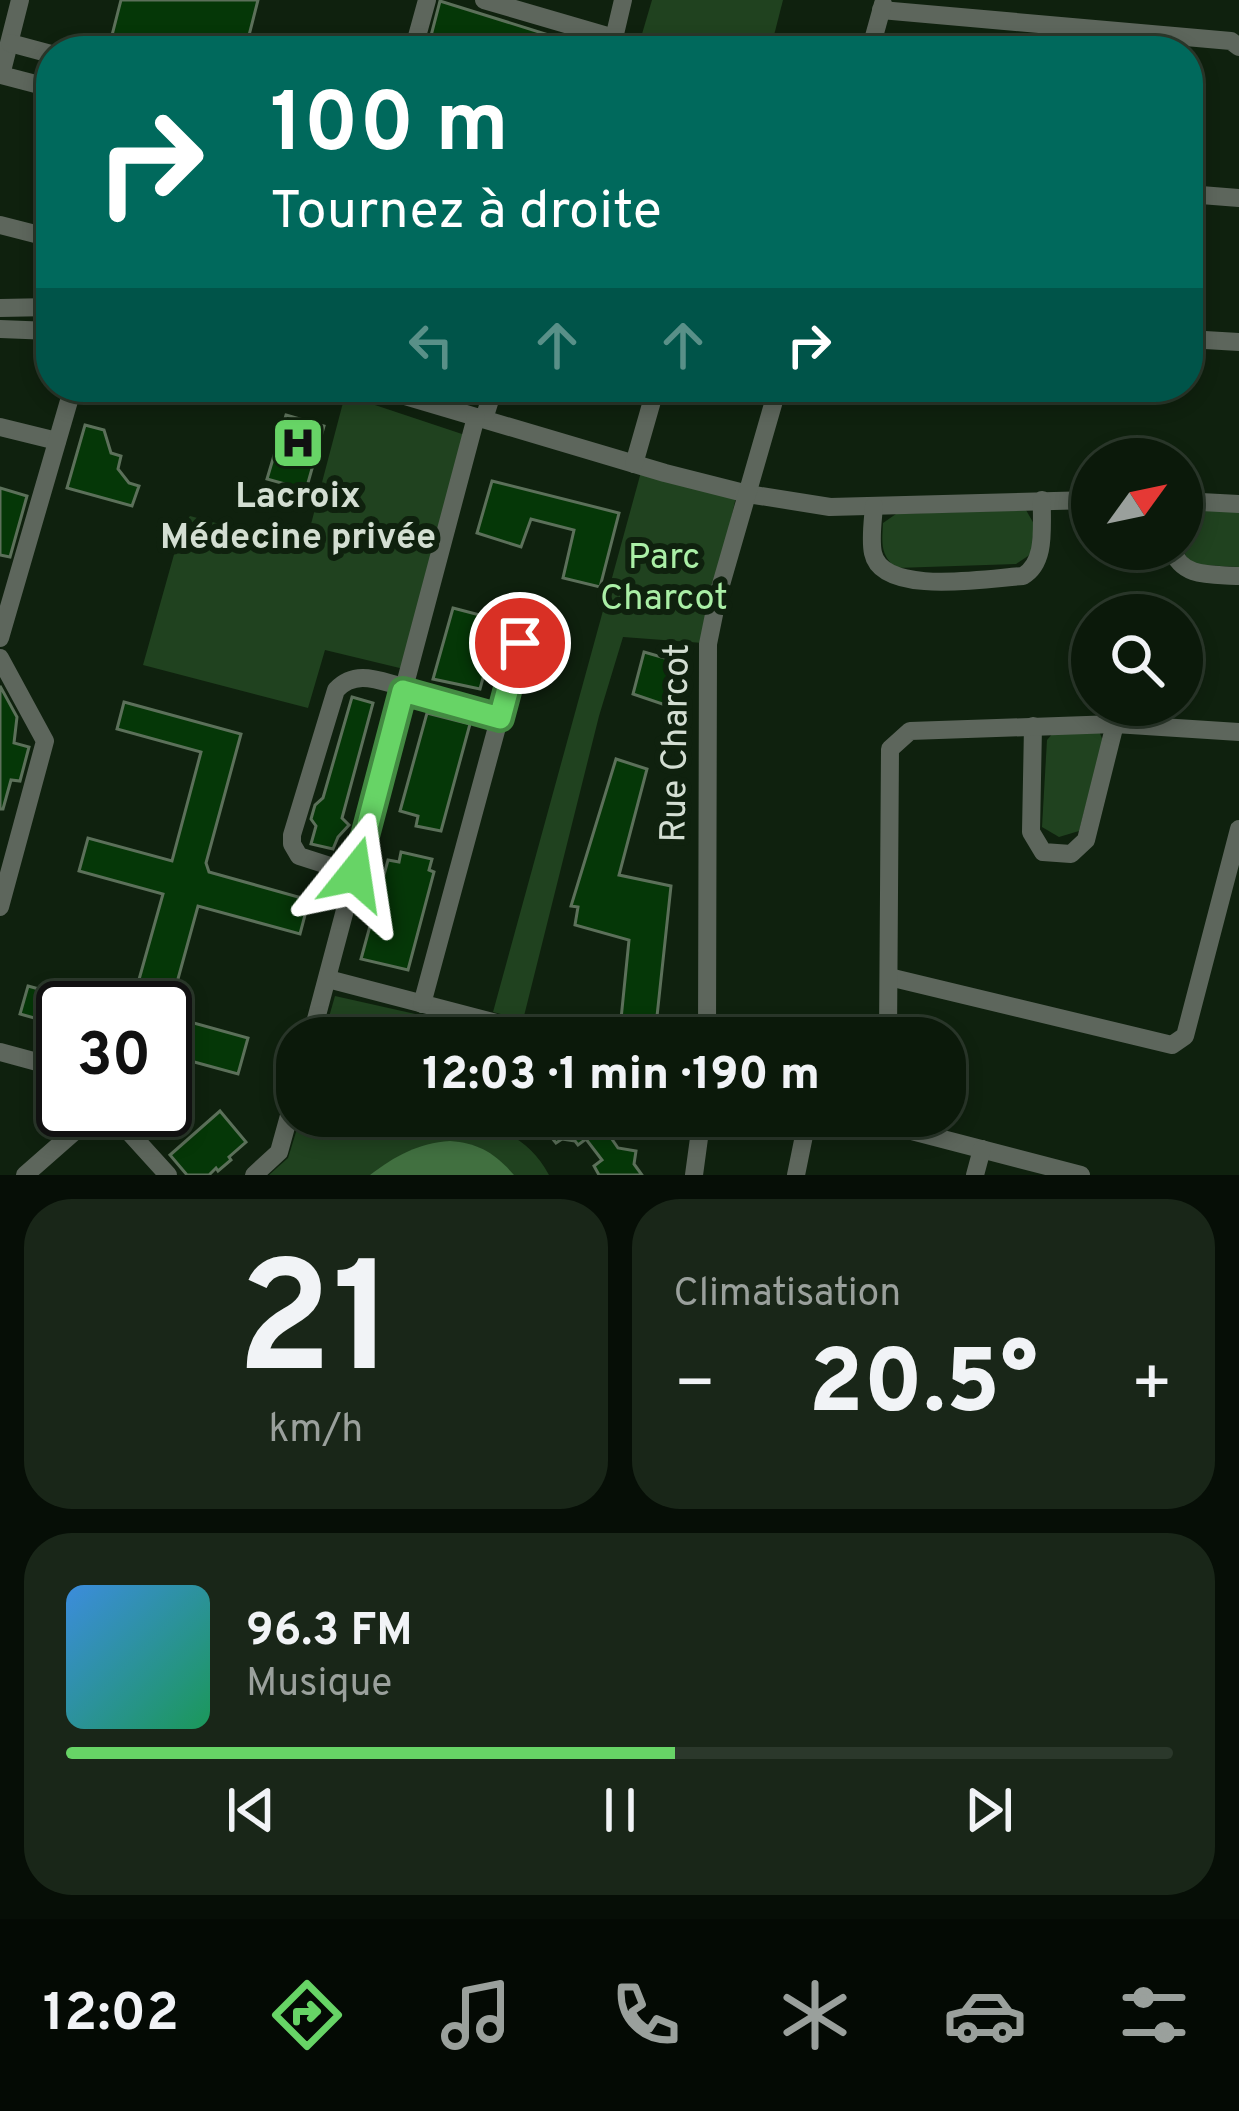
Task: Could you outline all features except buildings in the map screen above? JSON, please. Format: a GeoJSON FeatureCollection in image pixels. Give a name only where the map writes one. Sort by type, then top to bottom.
{"type":"FeatureCollection","features":[{"type":"Feature","properties":{"kind":"street"},"geometry":{"type":"LineString","coordinates":[[20,0],[0,75],[36,84]]}},
{"type":"Feature","properties":{"kind":"street"},"geometry":{"type":"LineString","coordinates":[[417,36],[428,0]]}},
{"type":"Feature","properties":{"kind":"street"},"geometry":{"type":"LineString","coordinates":[[484,0],[586,36]]}},
{"type":"Feature","properties":{"kind":"street"},"geometry":{"type":"LineString","coordinates":[[614,36],[622,0]]}},
{"type":"Feature","properties":{"kind":"street"},"geometry":{"type":"LineString","coordinates":[[874,36],[883,5],[1184,36]]}},
{"type":"Feature","properties":{"kind":"street"},"geometry":{"type":"LineString","coordinates":[[1203,38],[1232,41],[1239,47]]}},
{"type":"Feature","properties":{"kind":"street"},"geometry":{"type":"LineString","coordinates":[[10,43],[36,50]]}},
{"type":"Feature","properties":{"kind":"street"},"geometry":{"type":"LineString","coordinates":[[1203,195],[1239,198]]}},
{"type":"Feature","properties":{"kind":"street"},"geometry":{"type":"LineString","coordinates":[[0,225],[36,234]]}},
{"type":"Feature","properties":{"kind":"street"},"geometry":{"type":"LineString","coordinates":[[0,308],[36,307]]}},
{"type":"Feature","properties":{"kind":"street"},"geometry":{"type":"LineString","coordinates":[[0,329],[36,330]]}},
{"type":"Feature","properties":{"kind":"street"},"geometry":{"type":"LineString","coordinates":[[1203,340],[1239,342]]}},
{"type":"Feature","properties":{"kind":"street"},"geometry":{"type":"LineString","coordinates":[[0,638],[69,402]]}},
{"type":"Feature","properties":{"kind":"street"},"geometry":{"type":"LineString","coordinates":[[426,402],[748,494],[830,507],[1071,500]]}},
{"type":"Feature","properties":{"kind":"street"},"geometry":{"type":"LineString","coordinates":[[450,402],[480,418]]}},
{"type":"Feature","properties":{"kind":"street"},"geometry":{"type":"LineString","coordinates":[[317,1017],[403,689],[487,402]]}},
{"type":"Feature","properties":{"kind":"street"},"geometry":{"type":"LineString","coordinates":[[634,464],[652,402]]}},
{"type":"Feature","properties":{"kind":"street","name":"Rue Charcot"},"geometry":{"type":"LineString","coordinates":[[707,1017],[708,644],[774,402]]}},
{"type":"Feature","properties":{"kind":"street"},"geometry":{"type":"LineString","coordinates":[[0,428],[57,442]]}},
{"type":"Feature","properties":{"kind":"street"},"geometry":{"type":"LineString","coordinates":[[874,506],[873,555],[880,567],[891,576],[937,582],[1023,576],[1034,569],[1039,560],[1042,500]]}},
{"type":"Feature","properties":{"kind":"street"},"geometry":{"type":"LineString","coordinates":[[1203,502],[1239,504]]}},
{"type":"Feature","properties":{"kind":"street"},"geometry":{"type":"LineString","coordinates":[[1187,570],[1239,576]]}},
{"type":"Feature","properties":{"kind":"street"},"geometry":{"type":"LineString","coordinates":[[422,1004],[520,643]]}},
{"type":"Feature","properties":{"kind":"street"},"geometry":{"type":"LineString","coordinates":[[0,658],[45,741],[0,907]]}},
{"type":"Feature","properties":{"kind":"street"},"geometry":{"type":"LineString","coordinates":[[355,874],[298,856],[292,844],[336,690],[343,682],[356,677],[500,718]]}},
{"type":"Feature","properties":{"kind":"street"},"geometry":{"type":"LineString","coordinates":[[888,1017],[890,749],[910,731],[1071,725]]}},
{"type":"Feature","properties":{"kind":"street"},"geometry":{"type":"LineString","coordinates":[[1033,726],[1031,832],[1042,852],[1071,854],[1086,840],[1114,726]]}},
{"type":"Feature","properties":{"kind":"street"},"geometry":{"type":"LineString","coordinates":[[1146,726],[1239,732]]}},
{"type":"Feature","properties":{"kind":"street"},"geometry":{"type":"LineString","coordinates":[[889,977],[1172,1045],[1185,1036],[1239,829]]}},
{"type":"Feature","properties":{"kind":"street"},"geometry":{"type":"LineString","coordinates":[[328,979],[472,1017]]}},
{"type":"Feature","properties":{"kind":"street"},"geometry":{"type":"LineString","coordinates":[[0,1052],[36,1062]]}},
{"type":"Feature","properties":{"kind":"street"},"geometry":{"type":"LineString","coordinates":[[25,1175],[68,1137]]}},
{"type":"Feature","properties":{"kind":"street"},"geometry":{"type":"LineString","coordinates":[[134,1137],[168,1175]]}},
{"type":"Feature","properties":{"kind":"street"},"geometry":{"type":"LineString","coordinates":[[254,1175],[279,1152],[283,1137]]}},
{"type":"Feature","properties":{"kind":"street"},"geometry":{"type":"LineString","coordinates":[[694,1175],[699,1137]]}},
{"type":"Feature","properties":{"kind":"street"},"geometry":{"type":"LineString","coordinates":[[796,1175],[804,1137]]}},
{"type":"Feature","properties":{"kind":"street"},"geometry":{"type":"LineString","coordinates":[[937,1137],[1081,1175]]}},
{"type":"Feature","properties":{"kind":"street"},"geometry":{"type":"LineString","coordinates":[[975,1175],[982,1149]]}},
{"type":"Feature","properties":{"kind":"green space"},"geometry":{"type":"Polygon","coordinates":[[[652,0],[783,0],[774,36],[641,36],[652,0]]]}},
{"type":"Feature","properties":{"kind":"green space"},"geometry":{"type":"Polygon","coordinates":[[[343,402],[366,402],[471,437],[408,670],[325,650],[308,708],[143,665],[182,526],[190,516],[305,547],[343,402]]]}},
{"type":"Feature","properties":{"kind":"green space","name":"Parc Charcot"},"geometry":{"type":"Polygon","coordinates":[[[641,472],[736,497],[703,643],[623,637],[524,1017],[493,1012],[641,472]]]}},
{"type":"Feature","properties":{"kind":"green space"},"geometry":{"type":"Polygon","coordinates":[[[1026,510],[1034,524],[1031,554],[1016,564],[896,568],[882,543],[883,523],[896,514],[1026,510]]]}},
{"type":"Feature","properties":{"kind":"green space"},"geometry":{"type":"Polygon","coordinates":[[[1203,510],[1239,512],[1239,567],[1203,564],[1203,510]]]}},
{"type":"Feature","properties":{"kind":"green space"},"geometry":{"type":"Polygon","coordinates":[[[1099,731],[1103,741],[1079,831],[1059,837],[1042,827],[1047,740],[1054,732],[1099,731]]]}},
{"type":"Feature","properties":{"kind":"green space"},"geometry":{"type":"Polygon","coordinates":[[[335,996],[429,1017],[329,1017],[335,996]]]}},
{"type":"Feature","properties":{"kind":"green space"},"geometry":{"type":"Polygon","coordinates":[[[294,1137],[513,1137],[537,1157],[549,1175],[269,1175],[288,1158],[294,1137]]]}},
{"type":"Feature","properties":{"kind":"shaded area"},"geometry":{"type":"Polygon","coordinates":[[[450,1141],[485,1150],[514,1175],[370,1175],[407,1152],[450,1141]]]}},
{"type":"Feature","properties":{"kind":"place","name":"Lacroix Médecine privée"},"geometry":{"type":"Point","coordinates":[298,443]}},
{"type":"Feature","properties":{"kind":"route"},"geometry":{"type":"LineString","coordinates":[[355,874],[403,691],[500,718],[520,643]]}}]}
